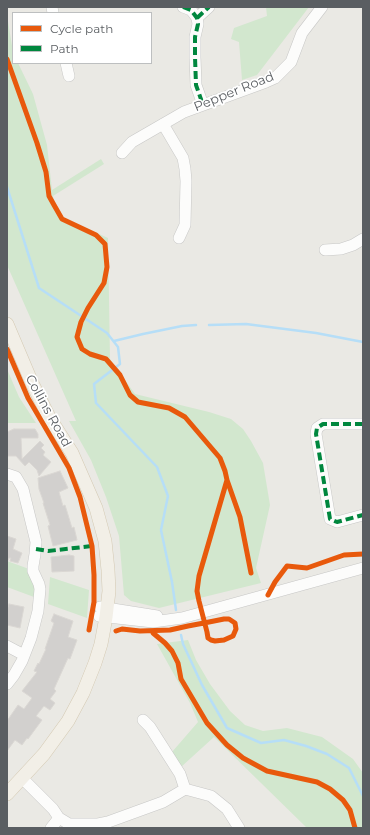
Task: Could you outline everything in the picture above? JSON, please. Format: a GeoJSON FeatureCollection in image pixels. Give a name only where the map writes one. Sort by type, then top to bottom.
{"type":"FeatureCollection","features":[{"type":"Feature","properties":{"kind":"main road","name":"Collins Road"},"geometry":{"type":"LineString","coordinates":[[7,324],[32,383],[47,412],[72,453],[91,498],[100,555],[103,612],[95,663],[76,708],[68,722],[44,754],[7,794]]}},
{"type":"Feature","properties":{"kind":"main road","name":"Collins Road"},"geometry":{"type":"LineString","coordinates":[[7,784],[42,743],[60,719],[73,696],[86,666],[103,612]]}},
{"type":"Feature","properties":{"kind":"street"},"geometry":{"type":"LineString","coordinates":[[183,7],[191,10],[198,18],[195,37],[196,85],[204,105]]}},
{"type":"Feature","properties":{"kind":"street"},"geometry":{"type":"LineString","coordinates":[[198,18],[208,7]]}},
{"type":"Feature","properties":{"kind":"street","name":"Pepper Road"},"geometry":{"type":"LineString","coordinates":[[122,153],[132,142],[184,112],[266,82],[280,73],[294,56],[302,33],[322,7]]}},
{"type":"Feature","properties":{"kind":"street"},"geometry":{"type":"LineString","coordinates":[[66,64],[69,76]]}},
{"type":"Feature","properties":{"kind":"street"},"geometry":{"type":"LineString","coordinates":[[163,124],[183,158],[185,169],[186,181],[184,225],[179,238]]}},
{"type":"Feature","properties":{"kind":"street"},"geometry":{"type":"LineString","coordinates":[[325,250],[341,249],[353,245],[363,239]]}},
{"type":"Feature","properties":{"kind":"street"},"geometry":{"type":"LineString","coordinates":[[363,424],[323,424],[317,428],[316,434],[330,519],[337,522],[363,515]]}},
{"type":"Feature","properties":{"kind":"street"},"geometry":{"type":"LineString","coordinates":[[7,474],[16,477],[21,484],[36,542],[33,570],[39,584],[39,598],[35,625],[18,669],[7,684]]}},
{"type":"Feature","properties":{"kind":"street"},"geometry":{"type":"LineString","coordinates":[[103,612],[154,615],[169,619],[197,614],[363,568]]}},
{"type":"Feature","properties":{"kind":"street"},"geometry":{"type":"LineString","coordinates":[[7,646],[24,655]]}},
{"type":"Feature","properties":{"kind":"street"},"geometry":{"type":"LineString","coordinates":[[143,720],[150,727],[180,774],[185,789]]}},
{"type":"Feature","properties":{"kind":"street"},"geometry":{"type":"LineString","coordinates":[[22,778],[53,809],[59,818],[73,826],[108,822],[163,802],[185,789],[211,796],[227,809],[239,828]]}},
{"type":"Feature","properties":{"kind":"street"},"geometry":{"type":"LineString","coordinates":[[52,828],[59,818]]}},
{"type":"Feature","properties":{"kind":"green space"},"geometry":{"type":"Polygon","coordinates":[[[266,7],[309,7],[257,75],[242,80],[239,42],[231,39],[234,28],[267,16],[266,7]]]}},
{"type":"Feature","properties":{"kind":"green space"},"geometry":{"type":"Polygon","coordinates":[[[7,15],[12,46],[12,64],[18,64],[33,94],[47,145],[52,190],[101,159],[104,164],[53,196],[54,201],[64,218],[108,238],[110,359],[135,394],[209,412],[231,419],[243,429],[263,463],[270,505],[256,568],[261,583],[159,608],[131,601],[124,595],[119,536],[106,497],[91,460],[69,421],[76,421],[7,265],[7,15]]]}},
{"type":"Feature","properties":{"kind":"green space"},"geometry":{"type":"Polygon","coordinates":[[[7,369],[19,397],[36,423],[7,423],[7,369]]]}},
{"type":"Feature","properties":{"kind":"green space"},"geometry":{"type":"Polygon","coordinates":[[[7,561],[29,569],[35,588],[34,597],[7,587],[7,561]]]}},
{"type":"Feature","properties":{"kind":"green space"},"geometry":{"type":"Polygon","coordinates":[[[50,577],[89,590],[87,618],[48,604],[50,577]]]}},
{"type":"Feature","properties":{"kind":"green space"},"geometry":{"type":"Polygon","coordinates":[[[188,640],[196,660],[210,684],[230,711],[245,725],[263,731],[287,728],[322,737],[353,759],[363,773],[363,828],[307,828],[214,737],[181,767],[172,752],[198,722],[190,703],[157,644],[188,640]]]}},
{"type":"Feature","properties":{"kind":"building"},"geometry":{"type":"Polygon","coordinates":[[[14,429],[35,429],[38,434],[38,438],[21,438],[22,459],[40,441],[44,445],[41,448],[45,452],[43,455],[51,462],[39,476],[37,470],[29,462],[25,466],[16,456],[7,456],[7,432],[14,429]]]}},
{"type":"Feature","properties":{"kind":"building"},"geometry":{"type":"Polygon","coordinates":[[[60,471],[68,488],[59,492],[63,506],[65,505],[72,528],[74,527],[77,540],[53,546],[48,526],[50,525],[39,489],[38,478],[60,471]]]}},
{"type":"Feature","properties":{"kind":"building"},"geometry":{"type":"Polygon","coordinates":[[[7,536],[16,539],[13,549],[22,553],[18,563],[10,561],[11,558],[9,558],[7,562],[7,536]]]}},
{"type":"Feature","properties":{"kind":"building"},"geometry":{"type":"Polygon","coordinates":[[[69,555],[74,556],[74,571],[52,572],[51,557],[69,555]]]}},
{"type":"Feature","properties":{"kind":"building"},"geometry":{"type":"Polygon","coordinates":[[[9,604],[24,607],[20,628],[7,625],[7,610],[9,604]]]}},
{"type":"Feature","properties":{"kind":"building"},"geometry":{"type":"Polygon","coordinates":[[[54,614],[73,621],[68,637],[77,640],[70,659],[68,658],[54,689],[56,691],[50,699],[55,703],[50,710],[44,706],[36,716],[42,720],[22,745],[15,740],[7,751],[7,721],[18,705],[24,709],[32,698],[22,691],[37,672],[34,671],[46,649],[54,623],[51,621],[54,614]]]}},
{"type":"Feature","properties":{"kind":"waterway"},"geometry":{"type":"LineString","coordinates":[[7,187],[39,288],[107,333],[118,347],[120,364],[94,384],[96,403],[157,467],[168,496],[161,530],[172,582],[176,610]]}},
{"type":"Feature","properties":{"kind":"waterway"},"geometry":{"type":"LineString","coordinates":[[209,325],[246,324],[316,333],[363,342]]}},
{"type":"Feature","properties":{"kind":"waterway"},"geometry":{"type":"LineString","coordinates":[[114,341],[182,326],[196,325]]}},
{"type":"Feature","properties":{"kind":"waterway"},"geometry":{"type":"LineString","coordinates":[[181,635],[183,644],[202,685],[227,728],[261,743],[284,740],[327,754],[349,768],[363,796]]}},
{"type":"Feature","properties":{"kind":"marked path"},"geometry":{"type":"LineString","coordinates":[[183,7],[191,10],[197,18],[198,24],[195,37],[196,85],[203,105]]}},
{"type":"Feature","properties":{"kind":"marked path"},"geometry":{"type":"LineString","coordinates":[[197,18],[209,7]]}},
{"type":"Feature","properties":{"kind":"marked path"},"geometry":{"type":"LineString","coordinates":[[363,424],[323,424],[317,428],[316,434],[330,519],[337,522],[363,515]]}},
{"type":"Feature","properties":{"kind":"marked path"},"geometry":{"type":"LineString","coordinates":[[36,549],[48,551],[92,546]]}},
{"type":"Feature","properties":{"kind":"cycle path"},"geometry":{"type":"LineString","coordinates":[[7,59],[46,172],[49,196],[62,219],[96,235],[105,244],[107,267],[104,283],[88,308],[81,322],[77,337],[82,349],[90,354],[106,359],[120,375],[130,395],[138,402],[169,408],[185,417],[220,458],[227,480],[199,576],[197,591],[199,601],[207,632],[208,638],[215,641],[224,640],[233,636],[236,629],[235,623],[229,619],[224,619],[204,623],[188,626],[170,630],[140,631],[122,629],[116,631]]}},
{"type":"Feature","properties":{"kind":"cycle path"},"geometry":{"type":"LineString","coordinates":[[7,349],[28,398],[69,468],[80,497],[92,546],[94,575],[94,602],[89,630]]}},
{"type":"Feature","properties":{"kind":"cycle path"},"geometry":{"type":"LineString","coordinates":[[227,480],[240,517],[251,573]]}},
{"type":"Feature","properties":{"kind":"cycle path"},"geometry":{"type":"LineString","coordinates":[[268,595],[275,582],[287,566],[307,568],[344,555],[363,554]]}},
{"type":"Feature","properties":{"kind":"cycle path"},"geometry":{"type":"LineString","coordinates":[[153,631],[153,633],[172,651],[178,663],[181,679],[207,723],[227,745],[243,758],[267,771],[317,782],[330,789],[343,800],[350,810],[355,828]]}}]}
